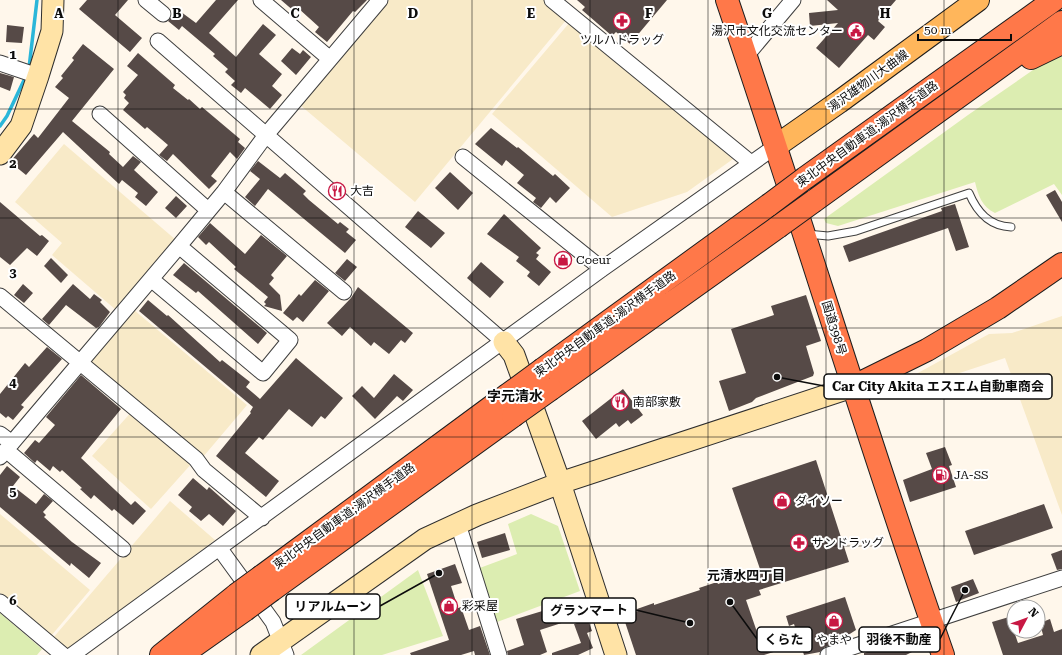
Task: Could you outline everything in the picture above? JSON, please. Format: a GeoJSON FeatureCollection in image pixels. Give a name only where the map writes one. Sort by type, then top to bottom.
{"type":"FeatureCollection","features":[{"type":"Feature","properties":{"kind":"highway","name":"国道398号"},"geometry":{"type":"LineString","coordinates":[[727,0],[776,146],[852,387],[942,655]]}},
{"type":"Feature","properties":{"kind":"highway"},"geometry":{"type":"LineString","coordinates":[[990,46],[1040,0]]}},
{"type":"Feature","properties":{"kind":"highway","name":"東北中央自動車道;湯沢横手道路"},"geometry":{"type":"LineString","coordinates":[[267,583],[513,416],[547,379],[769,205],[1054,0]]}},
{"type":"Feature","properties":{"kind":"highway","name":"東北中央自動車道;湯沢横手道路"},"geometry":{"type":"LineString","coordinates":[[181,655],[241,603],[506,396],[547,379],[778,227],[1062,22]]}},
{"type":"Feature","properties":{"kind":"highway"},"geometry":{"type":"LineString","coordinates":[[979,83],[1062,43]]}},
{"type":"Feature","properties":{"kind":"highway"},"geometry":{"type":"LineString","coordinates":[[852,387],[927,350],[998,308],[1062,264]]}},
{"type":"Feature","properties":{"kind":"highway"},"geometry":{"type":"LineString","coordinates":[[998,308],[1062,278]]}},
{"type":"Feature","properties":{"kind":"highway","name":"東北中央自動車道;湯沢横手道路"},"geometry":{"type":"LineString","coordinates":[[161,655],[241,603]]}},
{"type":"Feature","properties":{"kind":"main road","name":"湯沢雄物川大曲線"},"geometry":{"type":"LineString","coordinates":[[776,146],[839,102],[978,0]]}},
{"type":"Feature","properties":{"kind":"street"},"geometry":{"type":"LineString","coordinates":[[0,154],[21,126],[52,30],[53,0]]}},
{"type":"Feature","properties":{"kind":"street"},"geometry":{"type":"LineString","coordinates":[[146,0],[163,14]]}},
{"type":"Feature","properties":{"kind":"street"},"geometry":{"type":"LineString","coordinates":[[261,0],[330,59]]}},
{"type":"Feature","properties":{"kind":"street"},"geometry":{"type":"LineString","coordinates":[[6,450],[224,192],[266,135],[380,0]]}},
{"type":"Feature","properties":{"kind":"street"},"geometry":{"type":"LineString","coordinates":[[552,0],[751,163]]}},
{"type":"Feature","properties":{"kind":"street"},"geometry":{"type":"LineString","coordinates":[[746,56],[793,0]]}},
{"type":"Feature","properties":{"kind":"street"},"geometry":{"type":"LineString","coordinates":[[158,41],[504,342],[514,355],[560,483],[616,655]]}},
{"type":"Feature","properties":{"kind":"street"},"geometry":{"type":"LineString","coordinates":[[0,63],[38,76]]}},
{"type":"Feature","properties":{"kind":"street"},"geometry":{"type":"LineString","coordinates":[[100,114],[208,210]]}},
{"type":"Feature","properties":{"kind":"street"},"geometry":{"type":"LineString","coordinates":[[72,655],[220,549],[602,269],[776,146]]}},
{"type":"Feature","properties":{"kind":"street"},"geometry":{"type":"LineString","coordinates":[[463,157],[602,269]]}},
{"type":"Feature","properties":{"kind":"street"},"geometry":{"type":"LineString","coordinates":[[224,192],[344,292]]}},
{"type":"Feature","properties":{"kind":"street"},"geometry":{"type":"LineString","coordinates":[[151,279],[263,373],[290,340],[179,246]]}},
{"type":"Feature","properties":{"kind":"street"},"geometry":{"type":"LineString","coordinates":[[0,296],[196,459],[204,470],[262,518]]}},
{"type":"Feature","properties":{"kind":"street"},"geometry":{"type":"LineString","coordinates":[[261,655],[284,648],[425,539],[477,514],[560,483],[852,387]]}},
{"type":"Feature","properties":{"kind":"street"},"geometry":{"type":"LineString","coordinates":[[0,434],[6,450],[123,550]]}},
{"type":"Feature","properties":{"kind":"street"},"geometry":{"type":"LineString","coordinates":[[458,524],[499,655]]}},
{"type":"Feature","properties":{"kind":"street"},"geometry":{"type":"LineString","coordinates":[[220,549],[273,622],[284,648]]}},
{"type":"Feature","properties":{"kind":"street"},"geometry":{"type":"LineString","coordinates":[[828,655],[1062,578]]}},
{"type":"Feature","properties":{"kind":"street"},"geometry":{"type":"LineString","coordinates":[[1,605],[63,655]]}},
{"type":"Feature","properties":{"kind":"lane"},"geometry":{"type":"LineString","coordinates":[[804,234],[828,236],[856,231],[969,193],[975,207],[984,218],[993,224],[1002,227],[1011,227]]}},
{"type":"Feature","properties":{"kind":"shaded area"},"geometry":{"type":"Polygon","coordinates":[[[389,0],[544,0],[567,19],[415,202],[300,105],[389,0]]]}},
{"type":"Feature","properties":{"kind":"shaded area"},"geometry":{"type":"Polygon","coordinates":[[[570,22],[733,159],[687,192],[612,217],[492,114],[570,22]]]}},
{"type":"Feature","properties":{"kind":"shaded area"},"geometry":{"type":"Polygon","coordinates":[[[64,144],[176,240],[116,310],[52,255],[62,243],[15,202],[64,144]]]}},
{"type":"Feature","properties":{"kind":"shaded area"},"geometry":{"type":"Polygon","coordinates":[[[134,310],[247,405],[203,457],[91,362],[134,310]]]}},
{"type":"Feature","properties":{"kind":"shaded area"},"geometry":{"type":"Polygon","coordinates":[[[1062,316],[1062,515],[1005,358],[890,396],[896,385],[989,334],[1012,333],[1062,316]]]}},
{"type":"Feature","properties":{"kind":"shaded area"},"geometry":{"type":"Polygon","coordinates":[[[134,409],[193,462],[151,509],[92,456],[134,409]]]}},
{"type":"Feature","properties":{"kind":"shaded area"},"geometry":{"type":"Polygon","coordinates":[[[170,501],[215,540],[68,651],[53,638],[170,501]]]}},
{"type":"Feature","properties":{"kind":"shaded area"},"geometry":{"type":"Polygon","coordinates":[[[0,514],[90,590],[51,636],[0,593],[0,514]]]}},
{"type":"Feature","properties":{"kind":"green space"},"geometry":{"type":"Polygon","coordinates":[[[1062,50],[1062,195],[1054,184],[995,213],[981,200],[975,182],[838,226],[826,223],[824,219],[968,115],[1062,50]]]}},
{"type":"Feature","properties":{"kind":"green space"},"geometry":{"type":"Polygon","coordinates":[[[531,514],[558,526],[580,591],[497,622],[477,569],[517,554],[508,524],[531,514]]]}},
{"type":"Feature","properties":{"kind":"green space"},"geometry":{"type":"Polygon","coordinates":[[[418,570],[443,636],[382,655],[301,655],[418,570]]]}},
{"type":"Feature","properties":{"kind":"green space"},"geometry":{"type":"Polygon","coordinates":[[[0,613],[42,649],[37,655],[0,655],[0,613]]]}},
{"type":"Feature","properties":{"kind":"building"},"geometry":{"type":"Polygon","coordinates":[[[87,0],[128,0],[115,15],[142,38],[130,52],[79,9],[87,0]]]}},
{"type":"Feature","properties":{"kind":"building"},"geometry":{"type":"Polygon","coordinates":[[[216,0],[238,0],[209,33],[236,57],[263,24],[276,35],[259,54],[282,74],[272,86],[282,95],[270,109],[245,88],[241,93],[231,85],[235,81],[225,72],[228,69],[213,56],[215,54],[182,26],[179,30],[168,21],[177,9],[196,23],[216,0]]]}},
{"type":"Feature","properties":{"kind":"building"},"geometry":{"type":"Polygon","coordinates":[[[281,0],[367,0],[355,12],[353,11],[327,42],[315,32],[319,27],[298,8],[295,12],[281,0]]]}},
{"type":"Feature","properties":{"kind":"building","name":"ツルハドラッグ"},"geometry":{"type":"Polygon","coordinates":[[[577,0],[667,0],[630,44],[616,32],[612,36],[582,10],[585,7],[577,0]]]}},
{"type":"Feature","properties":{"kind":"building","name":"湯沢市文化交流センター"},"geometry":{"type":"Polygon","coordinates":[[[827,0],[896,0],[878,21],[885,27],[874,40],[868,35],[839,68],[816,48],[838,23],[810,26],[809,13],[838,10],[827,0]]]}},
{"type":"Feature","properties":{"kind":"building"},"geometry":{"type":"Polygon","coordinates":[[[7,25],[24,27],[22,43],[6,42],[7,25]]]}},
{"type":"Feature","properties":{"kind":"building"},"geometry":{"type":"Polygon","coordinates":[[[83,44],[114,69],[72,121],[110,152],[109,154],[123,167],[133,156],[141,162],[134,170],[158,192],[146,206],[135,197],[138,193],[122,180],[119,184],[63,132],[26,175],[10,162],[34,134],[38,138],[69,98],[55,87],[63,78],[61,76],[74,60],[72,58],[83,44]]]}},
{"type":"Feature","properties":{"kind":"building"},"geometry":{"type":"Polygon","coordinates":[[[292,48],[300,54],[303,50],[311,57],[296,75],[281,61],[292,48]]]}},
{"type":"Feature","properties":{"kind":"building"},"geometry":{"type":"Polygon","coordinates":[[[138,53],[175,85],[173,88],[200,109],[202,107],[240,139],[238,142],[245,148],[237,159],[230,152],[211,176],[217,181],[209,189],[173,154],[167,161],[159,155],[168,145],[147,127],[145,129],[123,110],[129,103],[124,98],[126,95],[123,92],[138,75],[127,66],[138,53]]]}},
{"type":"Feature","properties":{"kind":"building"},"geometry":{"type":"Polygon","coordinates":[[[0,73],[14,77],[10,91],[0,87],[0,73]]]}},
{"type":"Feature","properties":{"kind":"building"},"geometry":{"type":"Polygon","coordinates":[[[491,128],[517,148],[518,147],[553,176],[555,174],[570,188],[556,203],[550,197],[541,208],[533,202],[536,198],[517,183],[524,175],[506,160],[502,166],[475,144],[491,128]]]}},
{"type":"Feature","properties":{"kind":"building"},"geometry":{"type":"Polygon","coordinates":[[[258,161],[280,178],[285,173],[306,191],[303,194],[309,200],[338,224],[340,222],[349,229],[346,232],[356,240],[345,253],[268,189],[255,206],[245,197],[260,179],[250,171],[258,161]]]}},
{"type":"Feature","properties":{"kind":"building"},"geometry":{"type":"Polygon","coordinates":[[[450,172],[473,193],[458,210],[435,188],[450,172]]]}},
{"type":"Feature","properties":{"kind":"building"},"geometry":{"type":"Polygon","coordinates":[[[1055,190],[1062,202],[1062,222],[1046,195],[1055,190]]]}},
{"type":"Feature","properties":{"kind":"building"},"geometry":{"type":"Polygon","coordinates":[[[176,196],[187,206],[176,218],[165,208],[176,196]]]}},
{"type":"Feature","properties":{"kind":"building"},"geometry":{"type":"Polygon","coordinates":[[[0,202],[40,236],[42,235],[49,241],[37,256],[27,248],[10,265],[0,257],[0,202]]]}},
{"type":"Feature","properties":{"kind":"building"},"geometry":{"type":"Polygon","coordinates":[[[955,204],[969,247],[956,251],[948,228],[849,262],[843,246],[942,211],[941,208],[955,204]]]}},
{"type":"Feature","properties":{"kind":"building"},"geometry":{"type":"Polygon","coordinates":[[[418,211],[445,233],[431,248],[405,227],[418,211]]]}},
{"type":"Feature","properties":{"kind":"building"},"geometry":{"type":"Polygon","coordinates":[[[504,214],[541,248],[536,253],[539,255],[536,259],[551,272],[539,286],[527,276],[530,272],[516,261],[519,257],[487,234],[504,214]]]}},
{"type":"Feature","properties":{"kind":"building"},"geometry":{"type":"Polygon","coordinates":[[[210,223],[245,254],[261,235],[287,256],[271,275],[274,278],[269,284],[280,295],[282,311],[264,306],[266,304],[264,302],[268,297],[234,269],[236,267],[209,242],[206,245],[198,237],[210,223]]]}},
{"type":"Feature","properties":{"kind":"building"},"geometry":{"type":"Polygon","coordinates":[[[51,258],[68,275],[61,283],[44,266],[51,258]]]}},
{"type":"Feature","properties":{"kind":"building"},"geometry":{"type":"Polygon","coordinates":[[[347,259],[357,267],[345,281],[335,273],[347,259]]]}},
{"type":"Feature","properties":{"kind":"building"},"geometry":{"type":"Polygon","coordinates":[[[481,262],[504,282],[490,298],[467,278],[481,262]]]}},
{"type":"Feature","properties":{"kind":"building"},"geometry":{"type":"Polygon","coordinates":[[[184,263],[267,333],[258,344],[198,291],[196,293],[173,275],[184,263]]]}},
{"type":"Feature","properties":{"kind":"building"},"geometry":{"type":"Polygon","coordinates":[[[315,280],[329,291],[303,322],[297,317],[293,321],[283,313],[299,294],[301,296],[315,280]]]}},
{"type":"Feature","properties":{"kind":"building"},"geometry":{"type":"Polygon","coordinates":[[[23,284],[33,293],[24,303],[14,295],[23,284]]]}},
{"type":"Feature","properties":{"kind":"building"},"geometry":{"type":"Polygon","coordinates":[[[73,284],[90,299],[94,294],[102,300],[100,302],[110,312],[99,327],[96,328],[66,305],[49,325],[42,319],[73,284]]]}},
{"type":"Feature","properties":{"kind":"building"},"geometry":{"type":"Polygon","coordinates":[[[358,287],[413,333],[405,343],[401,340],[389,354],[374,342],[371,346],[350,327],[342,336],[327,323],[351,298],[358,287]]]}},
{"type":"Feature","properties":{"kind":"building"},"geometry":{"type":"Polygon","coordinates":[[[806,295],[821,341],[806,346],[814,373],[813,376],[756,398],[752,402],[729,411],[719,381],[746,373],[731,329],[774,315],[771,306],[806,295]]]}},
{"type":"Feature","properties":{"kind":"building"},"geometry":{"type":"Polygon","coordinates":[[[148,300],[167,316],[168,315],[220,362],[222,360],[250,382],[246,387],[260,399],[296,358],[343,398],[325,419],[321,416],[312,427],[289,409],[263,440],[259,437],[245,453],[279,481],[266,497],[216,456],[251,413],[250,412],[253,407],[139,311],[148,300]]]}},
{"type":"Feature","properties":{"kind":"building"},"geometry":{"type":"Polygon","coordinates":[[[47,347],[62,359],[21,405],[24,407],[13,420],[8,416],[6,418],[0,413],[0,394],[25,363],[29,367],[47,347]]]}},
{"type":"Feature","properties":{"kind":"building"},"geometry":{"type":"Polygon","coordinates":[[[394,374],[413,390],[403,401],[397,396],[375,419],[352,396],[362,386],[374,398],[394,374]]]}},
{"type":"Feature","properties":{"kind":"building"},"geometry":{"type":"Polygon","coordinates":[[[81,375],[121,409],[81,458],[131,505],[135,501],[146,511],[133,525],[114,509],[112,511],[94,495],[91,499],[80,489],[82,488],[62,470],[60,472],[53,466],[50,471],[37,460],[35,463],[24,453],[35,440],[39,443],[55,425],[46,417],[81,375]]]}},
{"type":"Feature","properties":{"kind":"building","name":"南部家敷"},"geometry":{"type":"Polygon","coordinates":[[[623,389],[643,415],[631,424],[628,420],[619,427],[616,423],[596,439],[582,421],[623,389]]]}},
{"type":"Feature","properties":{"kind":"building"},"geometry":{"type":"Polygon","coordinates":[[[945,447],[952,465],[949,466],[956,487],[910,502],[903,480],[932,469],[926,453],[945,447]]]}},
{"type":"Feature","properties":{"kind":"building"},"geometry":{"type":"Polygon","coordinates":[[[816,460],[849,562],[759,590],[761,595],[746,600],[757,632],[763,630],[765,636],[774,633],[780,650],[764,655],[636,655],[623,616],[654,603],[654,605],[700,590],[699,588],[717,582],[718,584],[760,569],[732,488],[816,460]]]}},
{"type":"Feature","properties":{"kind":"building"},"geometry":{"type":"Polygon","coordinates":[[[7,466],[20,477],[13,486],[36,504],[44,494],[53,501],[43,512],[46,515],[44,517],[72,542],[101,563],[89,578],[71,563],[70,566],[0,507],[0,475],[7,466]]]}},
{"type":"Feature","properties":{"kind":"building"},"geometry":{"type":"Polygon","coordinates":[[[193,478],[207,490],[209,487],[236,511],[223,526],[209,514],[201,521],[189,511],[192,507],[178,495],[193,478]]]}},
{"type":"Feature","properties":{"kind":"building"},"geometry":{"type":"Polygon","coordinates":[[[1044,504],[1053,528],[974,555],[965,531],[1044,504]]]}},
{"type":"Feature","properties":{"kind":"building"},"geometry":{"type":"Polygon","coordinates":[[[505,533],[510,550],[482,558],[477,542],[505,533]]]}},
{"type":"Feature","properties":{"kind":"building"},"geometry":{"type":"Polygon","coordinates":[[[1062,550],[1062,569],[1057,570],[1051,554],[1062,550]]]}},
{"type":"Feature","properties":{"kind":"building"},"geometry":{"type":"Polygon","coordinates":[[[455,564],[462,583],[451,586],[458,608],[461,607],[469,630],[480,626],[490,655],[475,655],[474,651],[461,655],[411,655],[410,653],[449,640],[427,574],[455,564]]]}},
{"type":"Feature","properties":{"kind":"building"},"geometry":{"type":"Polygon","coordinates":[[[973,579],[979,593],[956,602],[951,587],[973,579]]]}},
{"type":"Feature","properties":{"kind":"building"},"geometry":{"type":"Polygon","coordinates":[[[845,597],[856,630],[834,644],[825,647],[820,652],[804,655],[794,624],[789,626],[786,616],[845,597]]]}},
{"type":"Feature","properties":{"kind":"building"},"geometry":{"type":"Polygon","coordinates":[[[574,598],[580,617],[540,630],[547,652],[540,655],[508,655],[507,651],[524,645],[516,619],[549,609],[549,606],[574,598]]]}},
{"type":"Feature","properties":{"kind":"building"},"geometry":{"type":"Polygon","coordinates":[[[1006,618],[1006,639],[1017,639],[1018,643],[1030,639],[1046,639],[1046,621],[1050,619],[1054,632],[1062,629],[1062,655],[1003,655],[992,622],[1006,618]]]}},
{"type":"Feature","properties":{"kind":"building"},"geometry":{"type":"Polygon","coordinates":[[[588,619],[592,631],[587,633],[593,648],[578,655],[552,655],[552,653],[581,643],[574,624],[588,619]]]}},
{"type":"Feature","properties":{"kind":"building"},"geometry":{"type":"Polygon","coordinates":[[[913,637],[918,649],[906,655],[864,655],[864,653],[913,637]]]}},
{"type":"Feature","properties":{"kind":"waterway"},"geometry":{"type":"LineString","coordinates":[[29,68],[37,0]]}},
{"type":"Feature","properties":{"kind":"waterway"},"geometry":{"type":"LineString","coordinates":[[0,126],[7,116],[26,76]]}},
{"type":"Feature","properties":{"kind":"place","name":"ツルハドラッグ"},"geometry":{"type":"Point","coordinates":[622,21]}},
{"type":"Feature","properties":{"kind":"place","name":"湯沢市文化交流センター"},"geometry":{"type":"Point","coordinates":[856,31]}},
{"type":"Feature","properties":{"kind":"place","name":"大吉"},"geometry":{"type":"Point","coordinates":[337,191]}},
{"type":"Feature","properties":{"kind":"place","name":"Coeur"},"geometry":{"type":"Point","coordinates":[563,260]}},
{"type":"Feature","properties":{"kind":"place","name":"Car City Akita エスエム自動車商会"},"geometry":{"type":"Point","coordinates":[777,377]}},
{"type":"Feature","properties":{"kind":"place","name":"南部家敷"},"geometry":{"type":"Point","coordinates":[620,402]}},
{"type":"Feature","properties":{"kind":"place","name":"JA-SS"},"geometry":{"type":"Point","coordinates":[941,475]}},
{"type":"Feature","properties":{"kind":"place","name":"ダイソー"},"geometry":{"type":"Point","coordinates":[782,501]}},
{"type":"Feature","properties":{"kind":"place","name":"サンドラッグ"},"geometry":{"type":"Point","coordinates":[799,543]}},
{"type":"Feature","properties":{"kind":"place","name":"リアルムーン"},"geometry":{"type":"Point","coordinates":[439,573]}},
{"type":"Feature","properties":{"kind":"place","name":"羽後不動産"},"geometry":{"type":"Point","coordinates":[965,590]}},
{"type":"Feature","properties":{"kind":"place","name":"くらた"},"geometry":{"type":"Point","coordinates":[730,602]}},
{"type":"Feature","properties":{"kind":"place","name":"彩采屋"},"geometry":{"type":"Point","coordinates":[449,606]}},
{"type":"Feature","properties":{"kind":"place","name":"やまや"},"geometry":{"type":"Point","coordinates":[834,621]}},
{"type":"Feature","properties":{"kind":"place","name":"グランマート"},"geometry":{"type":"Point","coordinates":[690,623]}},
{"type":"Feature","properties":{"kind":"district","name":"字元清水"},"geometry":{"type":"Point","coordinates":[515,396]}},
{"type":"Feature","properties":{"kind":"district","name":"元清水四丁目"},"geometry":{"type":"Point","coordinates":[746,575]}}]}
